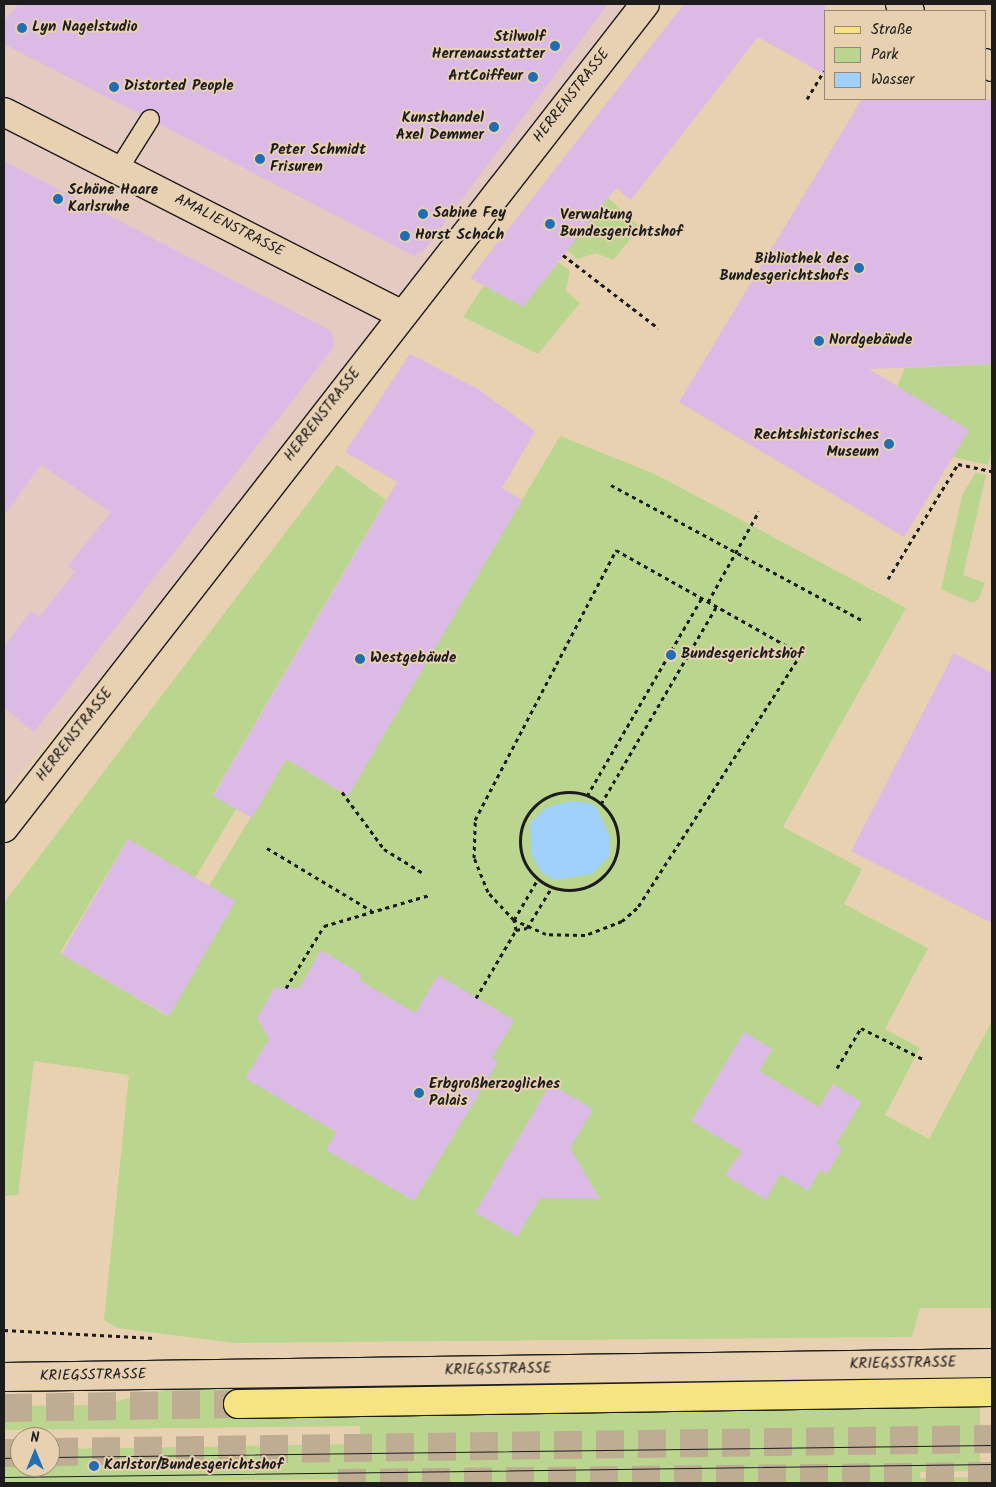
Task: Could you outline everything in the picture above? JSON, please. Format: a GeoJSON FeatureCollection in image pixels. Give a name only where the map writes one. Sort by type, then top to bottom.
{"type":"FeatureCollection","features":[{"type":"Feature","properties":{"kind":"main road"},"geometry":{"type":"LineString","coordinates":[[238,1404],[992,1392]]}},
{"type":"Feature","properties":{"kind":"street","name":"HERRENSTRASSE"},"geometry":{"type":"LineString","coordinates":[[4,828],[400,314],[645,4]]}},
{"type":"Feature","properties":{"kind":"street","name":"AMALIENSTRASSE"},"geometry":{"type":"LineString","coordinates":[[4,112],[400,314]]}},
{"type":"Feature","properties":{"kind":"street","name":"KRIEGSSTRASSE"},"geometry":{"type":"LineString","coordinates":[[4,1377],[992,1363]]}},
{"type":"Feature","properties":{"kind":"lane"},"geometry":{"type":"LineString","coordinates":[[118,170],[150,119]]}},
{"type":"Feature","properties":{"kind":"path"},"geometry":{"type":"LineString","coordinates":[[806,99],[824,71]]}},
{"type":"Feature","properties":{"kind":"path"},"geometry":{"type":"LineString","coordinates":[[563,255],[658,328]]}},
{"type":"Feature","properties":{"kind":"path"},"geometry":{"type":"LineString","coordinates":[[888,579],[958,464],[992,472]]}},
{"type":"Feature","properties":{"kind":"path"},"geometry":{"type":"LineString","coordinates":[[611,485],[864,621]]}},
{"type":"Feature","properties":{"kind":"path"},"geometry":{"type":"LineString","coordinates":[[708,602],[759,511]]}},
{"type":"Feature","properties":{"kind":"path"},"geometry":{"type":"LineString","coordinates":[[616,550],[708,602],[801,654],[637,908],[622,921],[585,935],[566,937],[527,928],[499,908],[479,876],[473,838],[475,820],[616,550]]}},
{"type":"Feature","properties":{"kind":"path"},"geometry":{"type":"LineString","coordinates":[[587,796],[701,599]]}},
{"type":"Feature","properties":{"kind":"path"},"geometry":{"type":"LineString","coordinates":[[601,804],[716,607]]}},
{"type":"Feature","properties":{"kind":"path"},"geometry":{"type":"LineString","coordinates":[[342,792],[384,849],[423,872]]}},
{"type":"Feature","properties":{"kind":"path"},"geometry":{"type":"LineString","coordinates":[[557,794],[587,796],[601,804],[617,833],[611,866],[585,887],[552,887],[538,879],[522,853],[523,823],[543,799],[557,794]]}},
{"type":"Feature","properties":{"kind":"path"},"geometry":{"type":"LineString","coordinates":[[268,848],[372,912]]}},
{"type":"Feature","properties":{"kind":"path"},"geometry":{"type":"LineString","coordinates":[[476,998],[516,930],[514,920],[538,879]]}},
{"type":"Feature","properties":{"kind":"path"},"geometry":{"type":"LineString","coordinates":[[516,930],[527,928],[552,887]]}},
{"type":"Feature","properties":{"kind":"path"},"geometry":{"type":"LineString","coordinates":[[286,988],[324,926],[429,895]]}},
{"type":"Feature","properties":{"kind":"path"},"geometry":{"type":"LineString","coordinates":[[837,1068],[860,1028],[923,1059]]}},
{"type":"Feature","properties":{"kind":"path"},"geometry":{"type":"LineString","coordinates":[[4,1330],[87,1331],[162,1339]]}},
{"type":"Feature","properties":{"kind":"shaded area"},"geometry":{"type":"Polygon","coordinates":[[[4,4],[645,4],[400,314],[4,794],[4,4]]]}},
{"type":"Feature","properties":{"kind":"green space"},"geometry":{"type":"Polygon","coordinates":[[[608,198],[640,227],[613,260],[596,253],[578,259],[567,250],[608,198]]]}},
{"type":"Feature","properties":{"kind":"green space"},"geometry":{"type":"Polygon","coordinates":[[[558,262],[570,271],[566,291],[580,303],[538,354],[463,317],[484,285],[523,306],[558,262]]]}},
{"type":"Feature","properties":{"kind":"green space"},"geometry":{"type":"Polygon","coordinates":[[[992,364],[992,446],[988,465],[952,457],[897,386],[905,368],[992,364]]]}},
{"type":"Feature","properties":{"kind":"green space"},"geometry":{"type":"Polygon","coordinates":[[[560,436],[657,475],[906,608],[783,827],[862,869],[844,904],[928,948],[885,1029],[920,1048],[885,1115],[929,1139],[992,1021],[992,1308],[920,1308],[912,1337],[235,1343],[117,1328],[104,1320],[129,1075],[34,1061],[18,1195],[4,1196],[4,903],[337,465],[386,500],[213,795],[236,809],[195,878],[128,839],[60,953],[167,1016],[234,902],[209,886],[302,733],[522,500],[560,436]]]}},
{"type":"Feature","properties":{"kind":"green space"},"geometry":{"type":"Polygon","coordinates":[[[975,473],[986,475],[963,575],[985,583],[978,600],[972,603],[941,589],[962,496],[975,473]]]}},
{"type":"Feature","properties":{"kind":"green space"},"geometry":{"type":"Polygon","coordinates":[[[226,1384],[236,1388],[237,1419],[856,1408],[856,1403],[980,1401],[980,1471],[920,1472],[920,1478],[981,1477],[981,1483],[362,1483],[362,1479],[4,1483],[4,1450],[10,1450],[10,1477],[60,1477],[60,1449],[361,1444],[360,1426],[60,1429],[60,1427],[10,1427],[10,1430],[4,1430],[4,1406],[99,1405],[180,1387],[226,1384]]]}},
{"type":"Feature","properties":{"kind":"water"},"geometry":{"type":"Polygon","coordinates":[[[572,801],[591,803],[598,810],[609,835],[609,856],[592,874],[554,880],[541,872],[531,853],[530,823],[547,807],[572,801]]]}},
{"type":"Feature","properties":{"kind":"building"},"geometry":{"type":"Polygon","coordinates":[[[19,4],[608,4],[424,250],[414,256],[159,124],[155,110],[140,114],[4,44],[4,20],[19,4]]]}},
{"type":"Feature","properties":{"kind":"building"},"geometry":{"type":"Polygon","coordinates":[[[684,4],[825,4],[824,74],[758,37],[631,200],[616,188],[523,307],[470,278],[684,4]]]}},
{"type":"Feature","properties":{"kind":"building","name":"Nordgebäude"},"geometry":{"type":"Polygon","coordinates":[[[992,99],[992,364],[869,369],[969,430],[904,537],[679,402],[861,100],[992,99]]]}},
{"type":"Feature","properties":{"kind":"building"},"geometry":{"type":"Polygon","coordinates":[[[4,161],[331,331],[334,347],[34,732],[4,708],[4,647],[31,611],[39,617],[75,572],[68,566],[111,512],[41,465],[4,515],[4,161]]]}},
{"type":"Feature","properties":{"kind":"building","name":"Westgebäude"},"geometry":{"type":"Polygon","coordinates":[[[410,354],[478,389],[535,431],[502,488],[522,500],[348,796],[286,759],[252,818],[213,796],[397,482],[345,452],[410,354]]]}},
{"type":"Feature","properties":{"kind":"building"},"geometry":{"type":"Polygon","coordinates":[[[954,653],[992,673],[992,923],[851,851],[954,653]]]}},
{"type":"Feature","properties":{"kind":"building"},"geometry":{"type":"Polygon","coordinates":[[[128,839],[235,901],[169,1016],[62,954],[128,839]]]}},
{"type":"Feature","properties":{"kind":"building","name":"Erbgroßherzogliches Palais"},"geometry":{"type":"Polygon","coordinates":[[[321,950],[362,975],[359,980],[415,1013],[438,975],[514,1020],[492,1058],[498,1062],[414,1201],[326,1150],[336,1132],[245,1078],[269,1039],[257,1018],[274,988],[299,988],[321,950]]]}},
{"type":"Feature","properties":{"kind":"building"},"geometry":{"type":"Polygon","coordinates":[[[744,1032],[772,1049],[759,1071],[819,1107],[833,1084],[861,1102],[836,1144],[842,1148],[827,1174],[820,1170],[808,1191],[780,1174],[766,1200],[725,1175],[742,1151],[691,1121],[744,1032]]]}},
{"type":"Feature","properties":{"kind":"building"},"geometry":{"type":"Polygon","coordinates":[[[550,1084],[593,1109],[570,1148],[600,1199],[540,1198],[517,1237],[475,1212],[550,1084]]]}},
{"type":"Feature","properties":{"kind":"tunnel"},"geometry":{"type":"LineString","coordinates":[[4,1408],[238,1404]]}},
{"type":"Feature","properties":{"kind":"tunnel"},"geometry":{"type":"LineString","coordinates":[[60,1452],[992,1439]]}},
{"type":"Feature","properties":{"kind":"tunnel"},"geometry":{"type":"LineString","coordinates":[[4,1453],[10,1453]]}},
{"type":"Feature","properties":{"kind":"tunnel"},"geometry":{"type":"LineString","coordinates":[[338,1483],[992,1476]]}},
{"type":"Feature","properties":{"kind":"tram line"},"geometry":{"type":"LineString","coordinates":[[60,1457],[992,1445]]}},
{"type":"Feature","properties":{"kind":"tram line"},"geometry":{"type":"LineString","coordinates":[[4,1458],[10,1458]]}},
{"type":"Feature","properties":{"kind":"tram line"},"geometry":{"type":"LineString","coordinates":[[4,1477],[992,1464]]}},
{"type":"Feature","properties":{"kind":"place","name":"Lyn Nagelstudio"},"geometry":{"type":"Point","coordinates":[22,28]}},
{"type":"Feature","properties":{"kind":"place","name":"Stilwolf Herrenausstatter"},"geometry":{"type":"Point","coordinates":[555,46]}},
{"type":"Feature","properties":{"kind":"place","name":"ArtCoiffeur"},"geometry":{"type":"Point","coordinates":[533,77]}},
{"type":"Feature","properties":{"kind":"place","name":"Distorted People"},"geometry":{"type":"Point","coordinates":[114,87]}},
{"type":"Feature","properties":{"kind":"place","name":"Kunsthandel Axel Demmer"},"geometry":{"type":"Point","coordinates":[494,127]}},
{"type":"Feature","properties":{"kind":"place","name":"Peter Schmidt Frisuren"},"geometry":{"type":"Point","coordinates":[260,159]}},
{"type":"Feature","properties":{"kind":"place","name":"Schöne Haare Karlsruhe"},"geometry":{"type":"Point","coordinates":[58,199]}},
{"type":"Feature","properties":{"kind":"place","name":"Sabine Fey"},"geometry":{"type":"Point","coordinates":[423,214]}},
{"type":"Feature","properties":{"kind":"place","name":"Verwaltung Bundesgerichtshof"},"geometry":{"type":"Point","coordinates":[550,224]}},
{"type":"Feature","properties":{"kind":"place","name":"Horst Schach"},"geometry":{"type":"Point","coordinates":[405,236]}},
{"type":"Feature","properties":{"kind":"place","name":"Bibliothek des Bundesgerichtshofs"},"geometry":{"type":"Point","coordinates":[859,268]}},
{"type":"Feature","properties":{"kind":"place","name":"Nordgebäude"},"geometry":{"type":"Point","coordinates":[819,341]}},
{"type":"Feature","properties":{"kind":"place","name":"Rechtshistorisches Museum"},"geometry":{"type":"Point","coordinates":[889,444]}},
{"type":"Feature","properties":{"kind":"place","name":"Bundesgerichtshof"},"geometry":{"type":"Point","coordinates":[671,655]}},
{"type":"Feature","properties":{"kind":"place","name":"Westgebäude"},"geometry":{"type":"Point","coordinates":[360,659]}},
{"type":"Feature","properties":{"kind":"place","name":"Erbgroßherzogliches Palais"},"geometry":{"type":"Point","coordinates":[419,1093]}},
{"type":"Feature","properties":{"kind":"place","name":"Karlstor/Bundesgerichtshof"},"geometry":{"type":"Point","coordinates":[94,1466]}}]}
